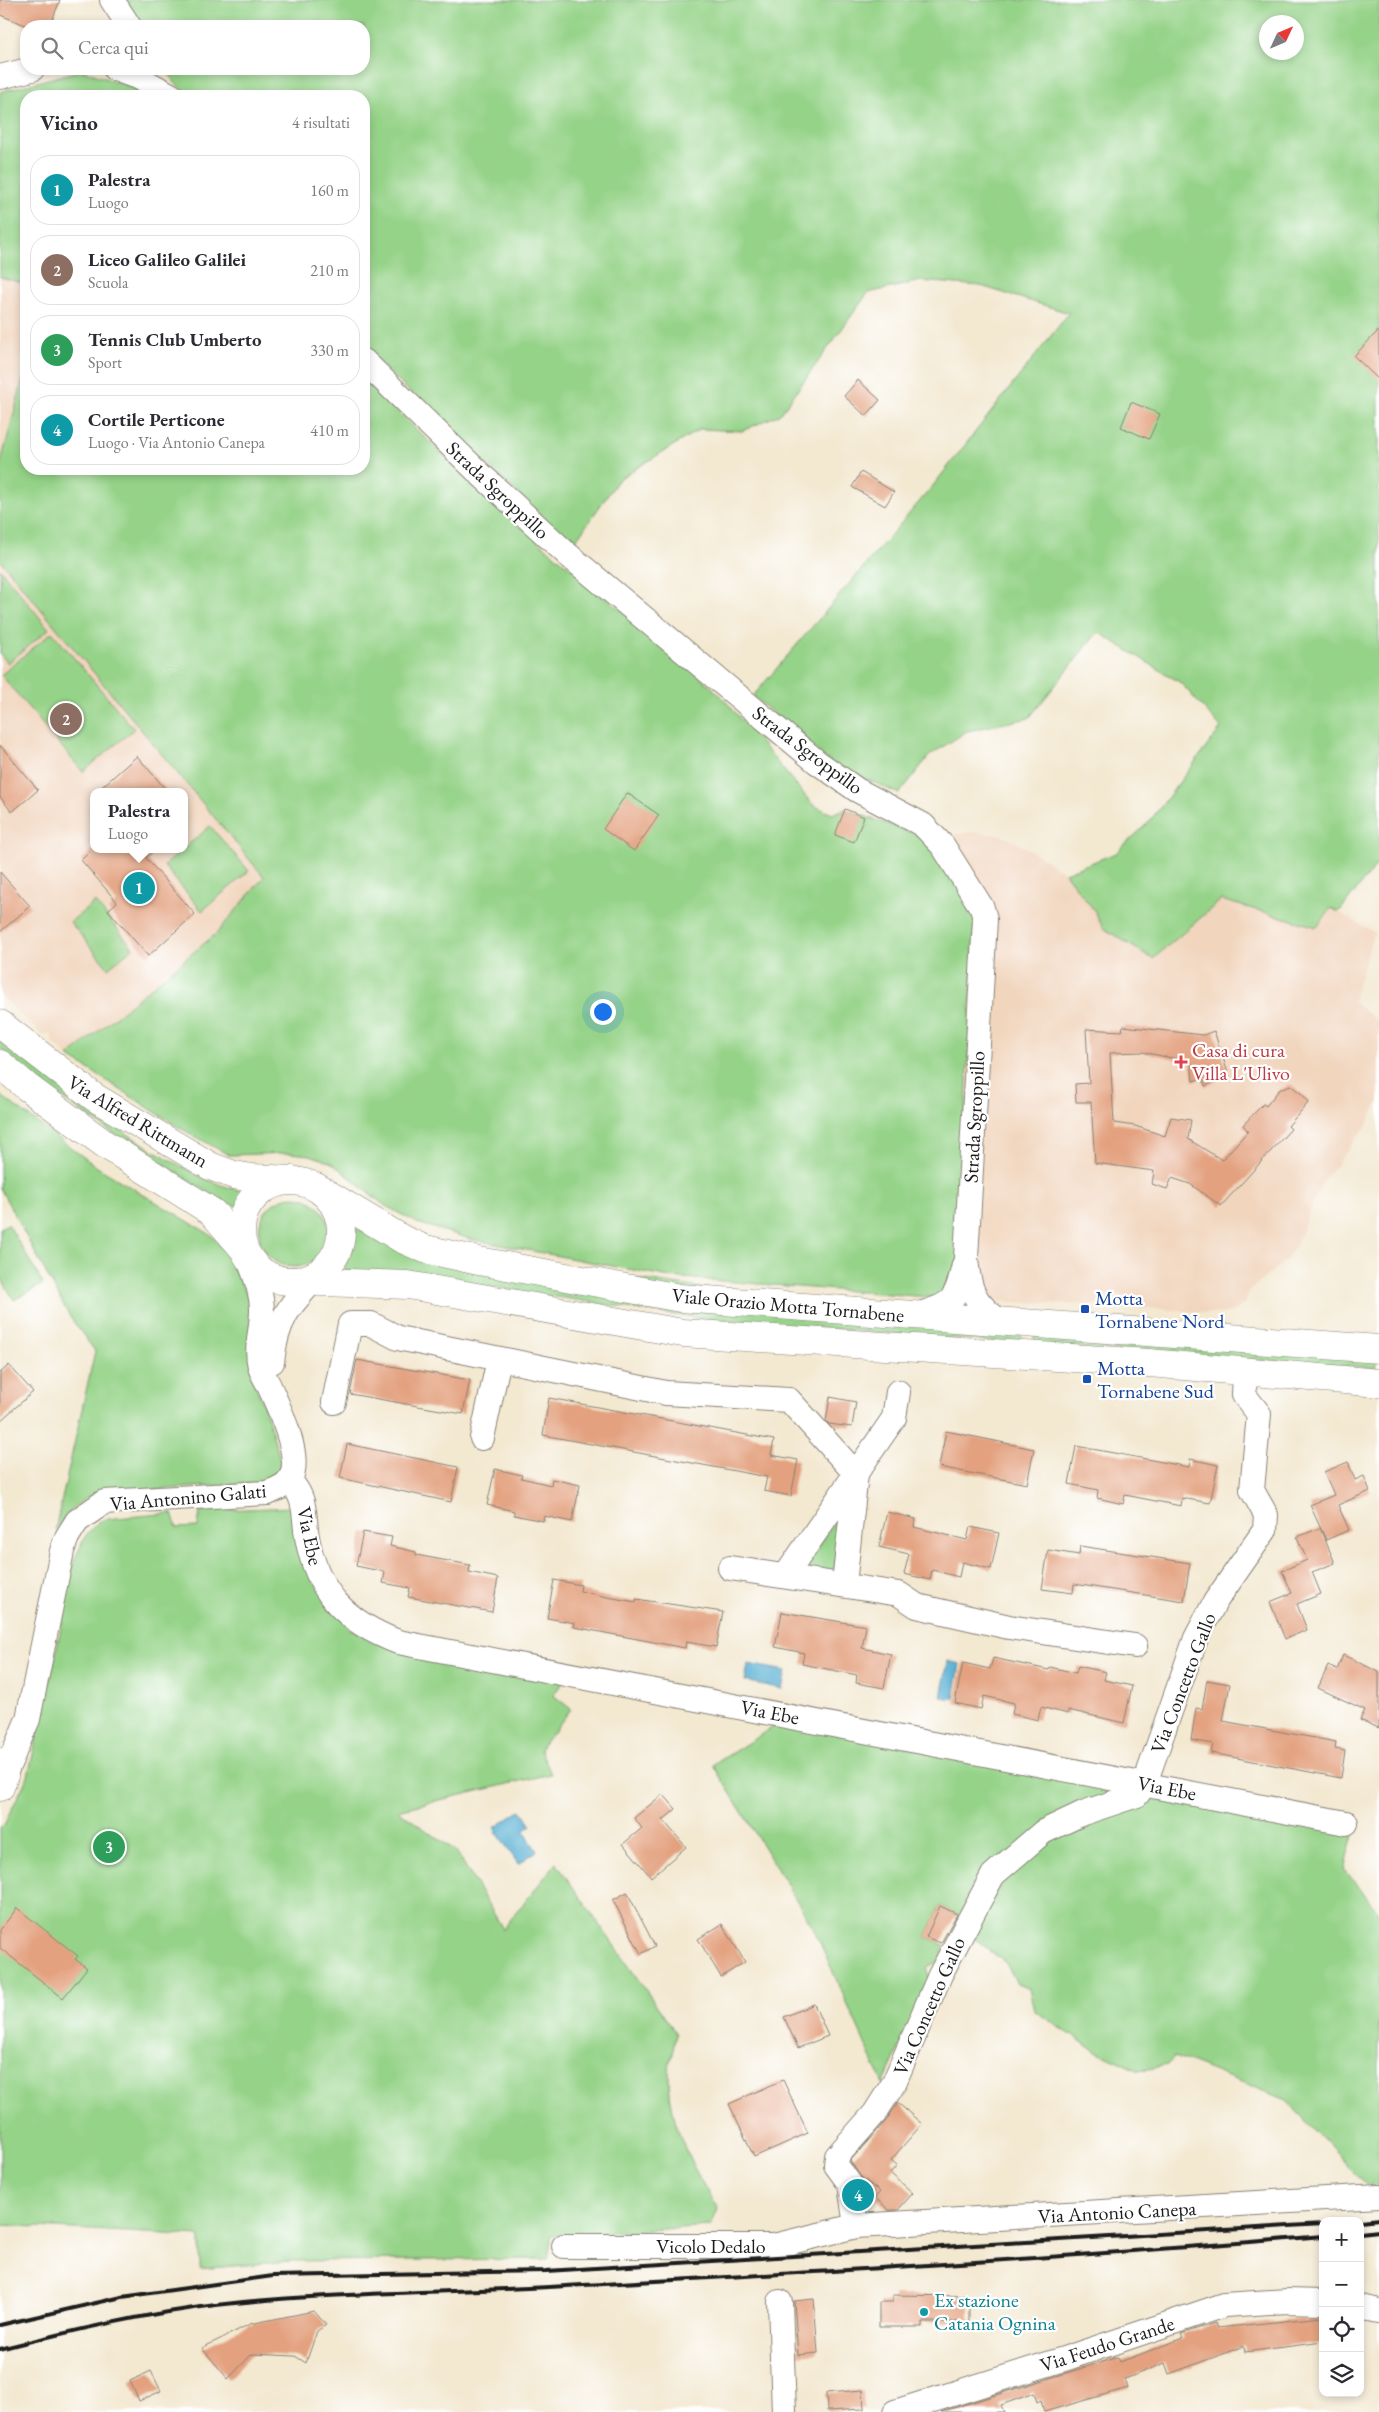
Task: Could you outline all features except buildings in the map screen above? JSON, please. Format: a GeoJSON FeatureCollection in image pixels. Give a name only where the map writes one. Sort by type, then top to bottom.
{"type":"FeatureCollection","features":[{"type":"Feature","properties":{"kind":"main road","name":"Via Alfred Rittmann"},"geometry":{"type":"LineString","coordinates":[[0,1024],[94,1097],[202,1161],[234,1175],[305,1184]]}},
{"type":"Feature","properties":{"kind":"main road","name":"Via Alfred Rittmann"},"geometry":{"type":"LineString","coordinates":[[0,1064],[27,1087],[106,1145],[193,1198],[212,1212],[245,1253]]}},
{"type":"Feature","properties":{"kind":"main road"},"geometry":{"type":"LineString","coordinates":[[272,1184],[305,1184],[331,1201],[340,1219],[339,1246],[334,1258],[310,1278],[278,1280],[266,1275],[245,1253],[240,1234],[241,1220],[246,1206],[254,1195],[272,1184]]}},
{"type":"Feature","properties":{"kind":"main road","name":"Viale Orazio Motta Tornabene"},"geometry":{"type":"LineString","coordinates":[[305,1184],[402,1239],[425,1248],[479,1261],[680,1298],[1379,1349]]}},
{"type":"Feature","properties":{"kind":"main road","name":"Viale Orazio Motta Tornabene"},"geometry":{"type":"LineString","coordinates":[[310,1278],[408,1285],[683,1333],[1149,1363],[1379,1383]]}},
{"type":"Feature","properties":{"kind":"street"},"geometry":{"type":"LineString","coordinates":[[112,0],[125,20]]}},
{"type":"Feature","properties":{"kind":"street"},"geometry":{"type":"LineString","coordinates":[[0,76],[20,72]]}},
{"type":"Feature","properties":{"kind":"street"},"geometry":{"type":"LineString","coordinates":[[132,75],[161,90]]}},
{"type":"Feature","properties":{"kind":"street"},"geometry":{"type":"LineString","coordinates":[[159,75],[167,90]]}},
{"type":"Feature","properties":{"kind":"street","name":"Strada Sgroppillo"},"geometry":{"type":"LineString","coordinates":[[370,367],[566,554],[817,762],[857,790],[923,825],[943,846],[982,908],[985,919],[966,1258]]}},
{"type":"Feature","properties":{"kind":"street","name":"Via Antonino Galati"},"geometry":{"type":"LineString","coordinates":[[1,1775],[28,1719],[62,1551],[67,1537],[77,1521],[104,1502],[267,1493],[279,1488],[290,1480],[293,1469],[292,1449],[284,1421],[270,1386],[260,1368],[258,1353],[262,1308],[256,1278],[245,1253]]}},
{"type":"Feature","properties":{"kind":"street"},"geometry":{"type":"LineString","coordinates":[[914,1315],[939,1309],[948,1304],[959,1286],[966,1258]]}},
{"type":"Feature","properties":{"kind":"street"},"geometry":{"type":"LineString","coordinates":[[966,1258],[968,1283],[972,1295],[982,1309],[998,1321]]}},
{"type":"Feature","properties":{"kind":"street"},"geometry":{"type":"LineString","coordinates":[[270,1386],[275,1337],[282,1318],[310,1278]]}},
{"type":"Feature","properties":{"kind":"street"},"geometry":{"type":"LineString","coordinates":[[334,1402],[350,1324],[371,1324],[398,1338],[666,1394],[790,1400],[856,1474],[844,1584]]}},
{"type":"Feature","properties":{"kind":"street"},"geometry":{"type":"LineString","coordinates":[[482,1438],[499,1359]]}},
{"type":"Feature","properties":{"kind":"street","name":"Via Concetto Gallo"},"geometry":{"type":"LineString","coordinates":[[856,2226],[850,2184],[836,2165],[837,2156],[875,2113],[894,2083],[940,1975],[993,1875],[1043,1832],[1083,1813],[1137,1794],[1145,1783],[1196,1638],[1215,1602],[1266,1530],[1266,1515],[1252,1490],[1259,1414],[1244,1395],[1245,1372]]}},
{"type":"Feature","properties":{"kind":"street"},"geometry":{"type":"LineString","coordinates":[[786,1575],[894,1418],[898,1392]]}},
{"type":"Feature","properties":{"kind":"street","name":"Via Ebe"},"geometry":{"type":"LineString","coordinates":[[290,1480],[301,1493],[312,1560],[330,1596],[348,1615],[363,1626],[398,1642],[1145,1783],[1346,1823]]}},
{"type":"Feature","properties":{"kind":"street"},"geometry":{"type":"LineString","coordinates":[[730,1568],[786,1575],[899,1594],[917,1606],[1009,1627],[1135,1646]]}},
{"type":"Feature","properties":{"kind":"street","name":"Via Antonio Canepa"},"geometry":{"type":"LineString","coordinates":[[856,2226],[1379,2196]]}},
{"type":"Feature","properties":{"kind":"street","name":"Vicolo Dedalo"},"geometry":{"type":"LineString","coordinates":[[564,2246],[774,2246],[856,2226]]}},
{"type":"Feature","properties":{"kind":"street","name":"Via Feudo Grande"},"geometry":{"type":"LineString","coordinates":[[895,2412],[1064,2359],[1224,2305],[1287,2301],[1319,2302]]}},
{"type":"Feature","properties":{"kind":"street"},"geometry":{"type":"LineString","coordinates":[[780,2302],[784,2412]]}},
{"type":"Feature","properties":{"kind":"street"},"geometry":{"type":"LineString","coordinates":[[1364,2308],[1379,2311]]}},
{"type":"Feature","properties":{"kind":"shaded area"},"geometry":{"type":"Polygon","coordinates":[[[0,277],[20,282],[20,391],[0,466],[0,277]]]}},
{"type":"Feature","properties":{"kind":"shaded area"},"geometry":{"type":"Polygon","coordinates":[[[0,560],[264,877],[217,933],[68,1056],[52,1041],[52,1036],[48,1033],[42,1035],[0,995],[0,560]]]}},
{"type":"Feature","properties":{"kind":"shaded area","name":"Casa di cura Villa L'Ulivo"},"geometry":{"type":"Polygon","coordinates":[[[970,832],[1001,835],[1029,849],[1065,873],[1094,910],[1103,928],[1153,959],[1221,900],[1317,927],[1331,908],[1374,932],[1353,1001],[1379,1023],[1379,1101],[1367,1125],[1320,1186],[1296,1245],[1285,1261],[1250,1290],[1244,1304],[1235,1311],[1222,1314],[1135,1307],[1128,1296],[1107,1294],[1095,1305],[986,1301],[978,1294],[945,836],[970,832]]]}},
{"type":"Feature","properties":{"kind":"green space"},"geometry":{"type":"Polygon","coordinates":[[[119,0],[1379,0],[1379,862],[1339,912],[1331,908],[1317,927],[1221,900],[1153,959],[1103,928],[1094,910],[1065,873],[1116,853],[1149,822],[1221,728],[1181,683],[1098,632],[1029,718],[967,731],[929,756],[899,794],[831,763],[753,696],[932,487],[1069,313],[981,286],[921,281],[868,293],[780,414],[742,431],[700,429],[619,479],[574,543],[562,535],[380,364],[370,352],[370,90],[183,90],[174,82],[170,75],[370,75],[370,20],[133,20],[119,0]]]}},
{"type":"Feature","properties":{"kind":"green space"},"geometry":{"type":"Polygon","coordinates":[[[63,75],[96,75],[139,90],[20,90],[20,282],[0,277],[0,92],[63,75]]]}},
{"type":"Feature","properties":{"kind":"green space"},"geometry":{"type":"Polygon","coordinates":[[[370,386],[509,517],[686,664],[723,698],[813,805],[832,814],[845,809],[918,835],[934,849],[975,910],[959,1259],[941,1298],[670,1277],[474,1240],[417,1223],[384,1205],[332,1163],[310,1155],[290,1153],[229,1155],[180,1128],[68,1056],[217,933],[264,877],[0,560],[0,466],[20,391],[20,475],[370,475],[370,386]]]}},
{"type":"Feature","properties":{"kind":"green space"},"geometry":{"type":"Polygon","coordinates":[[[0,569],[49,629],[8,663],[0,654],[0,569]]]}},
{"type":"Feature","properties":{"kind":"green space"},"geometry":{"type":"Polygon","coordinates":[[[52,632],[134,729],[83,772],[1,675],[52,632]]]}},
{"type":"Feature","properties":{"kind":"green space"},"geometry":{"type":"Polygon","coordinates":[[[210,826],[249,871],[202,911],[164,866],[179,853],[188,853],[188,845],[210,826]]]}},
{"type":"Feature","properties":{"kind":"green space"},"geometry":{"type":"Polygon","coordinates":[[[95,902],[133,948],[108,968],[70,922],[95,902]]]}},
{"type":"Feature","properties":{"kind":"green space"},"geometry":{"type":"Polygon","coordinates":[[[0,1039],[58,1086],[139,1141],[200,1176],[221,1185],[243,1191],[244,1194],[238,1206],[210,1194],[136,1148],[66,1101],[0,1048],[0,1039]]]}},
{"type":"Feature","properties":{"kind":"green space"},"geometry":{"type":"Polygon","coordinates":[[[0,1095],[97,1167],[211,1235],[227,1253],[249,1300],[252,1376],[267,1415],[281,1463],[278,1474],[268,1482],[94,1494],[77,1505],[55,1530],[95,1351],[70,1317],[0,1188],[0,1095]]]}},
{"type":"Feature","properties":{"kind":"green space"},"geometry":{"type":"Polygon","coordinates":[[[301,1197],[314,1203],[323,1212],[327,1218],[329,1232],[327,1246],[319,1257],[308,1265],[287,1267],[280,1265],[269,1257],[261,1246],[259,1225],[261,1218],[269,1207],[280,1199],[301,1197]]]}},
{"type":"Feature","properties":{"kind":"green space"},"geometry":{"type":"Polygon","coordinates":[[[8,1224],[43,1284],[14,1300],[0,1276],[0,1228],[8,1224]]]}},
{"type":"Feature","properties":{"kind":"green space"},"geometry":{"type":"Polygon","coordinates":[[[356,1228],[388,1244],[1021,1333],[1021,1344],[688,1317],[405,1274],[346,1271],[344,1269],[354,1245],[356,1228]]]}},
{"type":"Feature","properties":{"kind":"green space"},"geometry":{"type":"Polygon","coordinates":[[[1034,1335],[1378,1357],[1376,1368],[1034,1345],[1034,1335]]]}},
{"type":"Feature","properties":{"kind":"green space"},"geometry":{"type":"Polygon","coordinates":[[[846,1504],[833,1573],[808,1569],[805,1566],[846,1504]]]}},
{"type":"Feature","properties":{"kind":"green space"},"geometry":{"type":"Polygon","coordinates":[[[293,1507],[349,1629],[563,1682],[553,1695],[571,1709],[540,1749],[551,1774],[397,1810],[456,1851],[503,1929],[556,1863],[676,2033],[669,2067],[670,2096],[684,2147],[718,2209],[711,2226],[552,2236],[548,2259],[289,2261],[200,2269],[200,2236],[0,2225],[0,1828],[4,1825],[28,1776],[54,1663],[74,1560],[86,1535],[98,1522],[106,1519],[172,1513],[177,1528],[198,1527],[200,1511],[293,1507]]]}},
{"type":"Feature","properties":{"kind":"green space"},"geometry":{"type":"Polygon","coordinates":[[[779,1723],[1123,1788],[1090,1800],[959,1915],[940,1906],[926,1937],[945,1945],[939,1961],[927,1967],[930,1979],[883,2084],[813,1927],[713,1765],[779,1723]]]}},
{"type":"Feature","properties":{"kind":"green space"},"geometry":{"type":"Polygon","coordinates":[[[1168,1798],[1354,1832],[1344,1869],[1379,1912],[1379,2185],[1367,2186],[1286,2100],[1175,2056],[1167,2065],[1139,2071],[1094,2050],[1035,2011],[1030,1989],[1017,1984],[1007,1964],[969,1934],[1011,1866],[1088,1818],[1112,1818],[1116,1805],[1168,1798]]]}},
{"type":"Feature","properties":{"kind":"water"},"geometry":{"type":"Polygon","coordinates":[[[948,1661],[960,1664],[954,1699],[941,1697],[948,1661]]]}},
{"type":"Feature","properties":{"kind":"water"},"geometry":{"type":"Polygon","coordinates":[[[748,1664],[786,1671],[782,1689],[745,1681],[748,1664]]]}},
{"type":"Feature","properties":{"kind":"water"},"geometry":{"type":"Polygon","coordinates":[[[521,1810],[531,1826],[524,1831],[537,1851],[518,1864],[494,1828],[521,1810]]]}},
{"type":"Feature","properties":{"kind":"railway"},"geometry":{"type":"LineString","coordinates":[[1364,2221],[1379,2219]]}},
{"type":"Feature","properties":{"kind":"railway"},"geometry":{"type":"LineString","coordinates":[[0,2325],[122,2297],[273,2276],[546,2271],[1319,2224]]}},
{"type":"Feature","properties":{"kind":"railway"},"geometry":{"type":"LineString","coordinates":[[1364,2233],[1379,2231]]}},
{"type":"Feature","properties":{"kind":"railway"},"geometry":{"type":"LineString","coordinates":[[0,2349],[134,2318],[216,2305],[258,2301],[341,2295],[549,2287],[839,2271],[1319,2236]]}},
{"type":"Feature","properties":{"kind":"place","name":"Liceo Galileo Galilei"},"geometry":{"type":"Point","coordinates":[66,719]}},
{"type":"Feature","properties":{"kind":"place","name":"Palestra"},"geometry":{"type":"Point","coordinates":[139,888]}},
{"type":"Feature","properties":{"kind":"place","name":"Casa di cura Villa L'Ulivo"},"geometry":{"type":"Point","coordinates":[1181,1062]}},
{"type":"Feature","properties":{"kind":"place","name":"Motta Tornabene Nord"},"geometry":{"type":"Point","coordinates":[1085,1309]}},
{"type":"Feature","properties":{"kind":"place","name":"Motta Tornabene Sud"},"geometry":{"type":"Point","coordinates":[1087,1379]}},
{"type":"Feature","properties":{"kind":"place","name":"Tennis Club Umberto"},"geometry":{"type":"Point","coordinates":[109,1847]}},
{"type":"Feature","properties":{"kind":"place","name":"Cortile Perticone"},"geometry":{"type":"Point","coordinates":[858,2195]}},
{"type":"Feature","properties":{"kind":"place","name":"Ex stazione Catania Ognina"},"geometry":{"type":"Point","coordinates":[924,2312]}}]}
